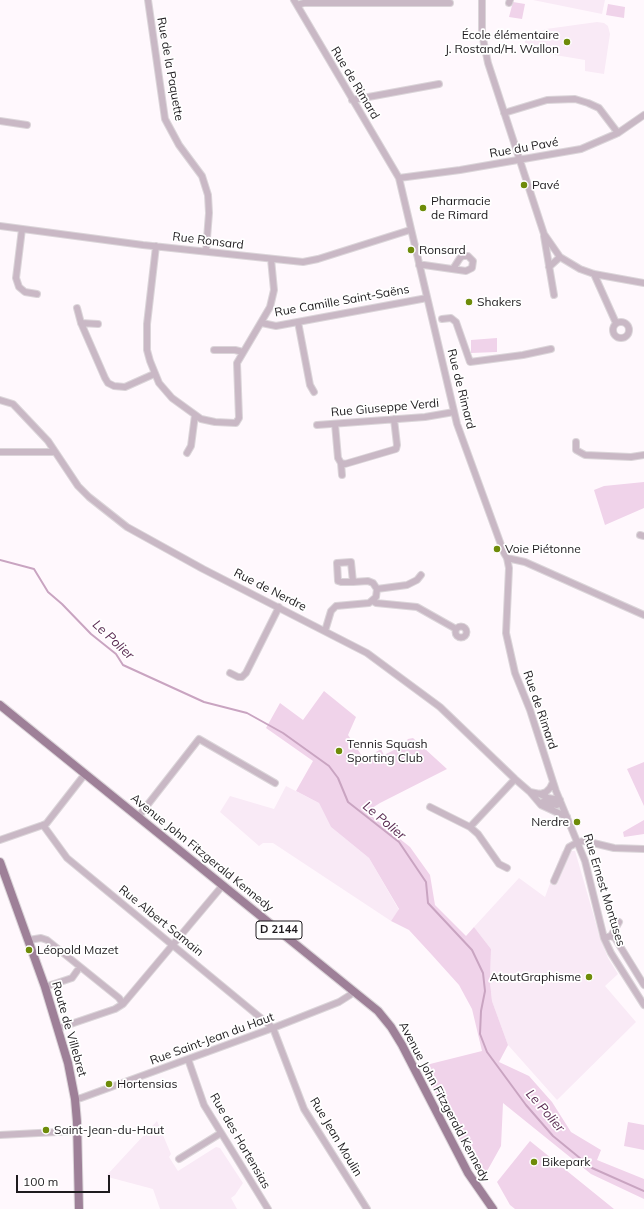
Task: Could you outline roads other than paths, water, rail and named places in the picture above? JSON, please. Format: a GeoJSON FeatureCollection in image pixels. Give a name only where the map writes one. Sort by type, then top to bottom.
{"type":"FeatureCollection","features":[{"type":"Feature","properties":{"kind":"main road","name":"Avenue John Fitzgerald Kennedy"},"geometry":{"type":"LineString","coordinates":[[0,705],[378,1011],[391,1026],[468,1173],[493,1209]]}},
{"type":"Feature","properties":{"kind":"main road","name":"Route de Villebret"},"geometry":{"type":"LineString","coordinates":[[0,862],[29,940],[58,1028],[75,1099],[79,1209]]}},
{"type":"Feature","properties":{"kind":"street","name":"Rue de la Paquette"},"geometry":{"type":"LineString","coordinates":[[148,0],[165,119],[179,145],[202,176],[208,195],[209,213],[206,251]]}},
{"type":"Feature","properties":{"kind":"street"},"geometry":{"type":"LineString","coordinates":[[482,0],[482,34],[485,52],[544,234],[554,295]]}},
{"type":"Feature","properties":{"kind":"street"},"geometry":{"type":"LineString","coordinates":[[295,2],[414,1],[450,3]]}},
{"type":"Feature","properties":{"kind":"street","name":"Rue de Rimard"},"geometry":{"type":"LineString","coordinates":[[295,2],[399,178],[454,412],[473,469],[507,558],[509,568],[505,626],[507,644],[515,673],[530,710],[560,800]]}},
{"type":"Feature","properties":{"kind":"street"},"geometry":{"type":"LineString","coordinates":[[352,100],[439,84]]}},
{"type":"Feature","properties":{"kind":"street"},"geometry":{"type":"LineString","coordinates":[[504,113],[547,100],[575,99],[599,108],[618,134]]}},
{"type":"Feature","properties":{"kind":"street","name":"Rue du Pavé"},"geometry":{"type":"LineString","coordinates":[[399,178],[520,160],[581,149],[618,134],[644,115]]}},
{"type":"Feature","properties":{"kind":"street"},"geometry":{"type":"LineString","coordinates":[[0,121],[27,125]]}},
{"type":"Feature","properties":{"kind":"street","name":"Rue Ronsard"},"geometry":{"type":"LineString","coordinates":[[0,226],[271,260],[303,262],[318,259],[410,230]]}},
{"type":"Feature","properties":{"kind":"street"},"geometry":{"type":"LineString","coordinates":[[22,229],[16,278],[19,287],[25,292],[37,294]]}},
{"type":"Feature","properties":{"kind":"street"},"geometry":{"type":"LineString","coordinates":[[544,234],[560,257],[580,269],[594,274],[644,284]]}},
{"type":"Feature","properties":{"kind":"street"},"geometry":{"type":"LineString","coordinates":[[156,246],[147,336],[147,350],[154,374],[165,391],[195,415],[215,422],[238,421],[240,414],[237,363],[262,323],[273,298],[271,260]]}},
{"type":"Feature","properties":{"kind":"street"},"geometry":{"type":"LineString","coordinates":[[549,267],[560,257]]}},
{"type":"Feature","properties":{"kind":"street"},"geometry":{"type":"LineString","coordinates":[[419,265],[452,269]]}},
{"type":"Feature","properties":{"kind":"street"},"geometry":{"type":"LineString","coordinates":[[594,274],[616,323]]}},
{"type":"Feature","properties":{"kind":"street","name":"Rue Camille Saint-Saëns"},"geometry":{"type":"LineString","coordinates":[[262,323],[276,326],[427,298]]}},
{"type":"Feature","properties":{"kind":"street"},"geometry":{"type":"LineString","coordinates":[[77,308],[81,323],[104,378],[108,383],[120,388],[154,374]]}},
{"type":"Feature","properties":{"kind":"street"},"geometry":{"type":"LineString","coordinates":[[442,319],[451,318],[456,322],[470,362],[523,355],[551,349]]}},
{"type":"Feature","properties":{"kind":"street"},"geometry":{"type":"LineString","coordinates":[[298,322],[310,386],[314,392]]}},
{"type":"Feature","properties":{"kind":"street"},"geometry":{"type":"LineString","coordinates":[[81,323],[98,324]]}},
{"type":"Feature","properties":{"kind":"street"},"geometry":{"type":"LineString","coordinates":[[214,350],[235,350],[243,352]]}},
{"type":"Feature","properties":{"kind":"street","name":"Rue de Nerdre"},"geometry":{"type":"LineString","coordinates":[[0,400],[13,404],[48,441],[78,486],[89,497],[127,527],[203,569],[279,607],[367,654],[422,692],[440,707],[530,792],[560,800]]}},
{"type":"Feature","properties":{"kind":"street","name":"Rue Giuseppe Verdi"},"geometry":{"type":"LineString","coordinates":[[317,425],[424,417],[454,412]]}},
{"type":"Feature","properties":{"kind":"street"},"geometry":{"type":"LineString","coordinates":[[187,453],[191,446],[195,415]]}},
{"type":"Feature","properties":{"kind":"street"},"geometry":{"type":"LineString","coordinates":[[341,463],[345,464],[396,449],[397,445],[394,419]]}},
{"type":"Feature","properties":{"kind":"street"},"geometry":{"type":"LineString","coordinates":[[335,424],[338,458],[341,463],[342,475]]}},
{"type":"Feature","properties":{"kind":"street"},"geometry":{"type":"LineString","coordinates":[[576,442],[576,450],[585,455],[631,457],[644,455]]}},
{"type":"Feature","properties":{"kind":"street"},"geometry":{"type":"LineString","coordinates":[[0,452],[55,452]]}},
{"type":"Feature","properties":{"kind":"street"},"geometry":{"type":"LineString","coordinates":[[507,558],[525,562],[644,615]]}},
{"type":"Feature","properties":{"kind":"street"},"geometry":{"type":"LineString","coordinates":[[377,589],[407,585],[417,580],[421,575]]}},
{"type":"Feature","properties":{"kind":"street"},"geometry":{"type":"LineString","coordinates":[[325,631],[332,611],[336,606],[369,603],[376,597],[377,589],[375,585],[368,581],[353,582]]}},
{"type":"Feature","properties":{"kind":"street"},"geometry":{"type":"LineString","coordinates":[[373,600],[376,603],[417,607],[456,629]]}},
{"type":"Feature","properties":{"kind":"street"},"geometry":{"type":"LineString","coordinates":[[230,673],[234,676],[242,677],[246,673],[279,607]]}},
{"type":"Feature","properties":{"kind":"street"},"geometry":{"type":"LineString","coordinates":[[138,817],[199,739],[275,783]]}},
{"type":"Feature","properties":{"kind":"street"},"geometry":{"type":"LineString","coordinates":[[0,840],[46,824],[85,774]]}},
{"type":"Feature","properties":{"kind":"street"},"geometry":{"type":"LineString","coordinates":[[470,827],[515,779]]}},
{"type":"Feature","properties":{"kind":"street"},"geometry":{"type":"LineString","coordinates":[[540,794],[550,788],[553,782]]}},
{"type":"Feature","properties":{"kind":"street"},"geometry":{"type":"LineString","coordinates":[[530,792],[536,800],[545,807],[567,817]]}},
{"type":"Feature","properties":{"kind":"street"},"geometry":{"type":"LineString","coordinates":[[536,800],[557,805],[560,800]]}},
{"type":"Feature","properties":{"kind":"street","name":"Rue Ernest Montuses"},"geometry":{"type":"LineString","coordinates":[[560,800],[585,861],[604,938],[611,953],[644,1005]]}},
{"type":"Feature","properties":{"kind":"street"},"geometry":{"type":"LineString","coordinates":[[430,807],[470,827],[478,834],[499,864],[507,868]]}},
{"type":"Feature","properties":{"kind":"street","name":"Rue Albert Samain"},"geometry":{"type":"LineString","coordinates":[[43,825],[67,858],[273,1028]]}},
{"type":"Feature","properties":{"kind":"street"},"geometry":{"type":"LineString","coordinates":[[554,881],[569,847],[578,842],[584,841],[614,848],[644,849]]}},
{"type":"Feature","properties":{"kind":"street"},"geometry":{"type":"LineString","coordinates":[[58,1028],[115,1009],[123,1004],[223,885]]}},
{"type":"Feature","properties":{"kind":"street","name":"Rue Ernest Montuses"},"geometry":{"type":"LineString","coordinates":[[611,936],[619,922]]}},
{"type":"Feature","properties":{"kind":"street"},"geometry":{"type":"LineString","coordinates":[[604,938],[611,936],[615,938],[643,982]]}},
{"type":"Feature","properties":{"kind":"street"},"geometry":{"type":"LineString","coordinates":[[29,940],[41,938],[47,940],[119,998],[123,1004]]}},
{"type":"Feature","properties":{"kind":"street"},"geometry":{"type":"LineString","coordinates":[[45,987],[72,978],[77,971]]}},
{"type":"Feature","properties":{"kind":"street","name":"Rue Saint-Jean du Haut"},"geometry":{"type":"LineString","coordinates":[[75,1099],[273,1028],[339,1002],[350,995],[353,990]]}},
{"type":"Feature","properties":{"kind":"street","name":"Rue Jean Moulin"},"geometry":{"type":"LineString","coordinates":[[273,1028],[304,1109],[367,1209]]}},
{"type":"Feature","properties":{"kind":"street","name":"Rue des Hortensias"},"geometry":{"type":"LineString","coordinates":[[188,1059],[204,1105],[268,1209]]}},
{"type":"Feature","properties":{"kind":"street"},"geometry":{"type":"LineString","coordinates":[[0,1135],[77,1132]]}},
{"type":"Feature","properties":{"kind":"street"},"geometry":{"type":"LineString","coordinates":[[179,1159],[221,1133]]}},
{"type":"Feature","properties":{"kind":"waterway","name":"Le Polier"},"geometry":{"type":"LineString","coordinates":[[0,560],[34,569],[48,592],[91,634],[116,654],[123,665],[204,702],[247,713],[283,733],[329,766],[338,778],[348,802],[399,842],[426,882],[428,903],[472,950],[483,973],[485,991],[481,1011],[480,1034],[487,1052],[526,1105],[553,1136],[592,1168],[644,1191]]}},
{"type":"Feature","properties":{"kind":"place","name":"École élémentaire J. Rostand/H. Wallon"},"geometry":{"type":"Point","coordinates":[567,42]}},
{"type":"Feature","properties":{"kind":"place","name":"Pavé"},"geometry":{"type":"Point","coordinates":[524,185]}},
{"type":"Feature","properties":{"kind":"place","name":"Pharmacie de Rimard"},"geometry":{"type":"Point","coordinates":[423,208]}},
{"type":"Feature","properties":{"kind":"place","name":"Ronsard"},"geometry":{"type":"Point","coordinates":[411,250]}},
{"type":"Feature","properties":{"kind":"place","name":"Shakers"},"geometry":{"type":"Point","coordinates":[469,302]}},
{"type":"Feature","properties":{"kind":"place","name":"Voie Piétonne"},"geometry":{"type":"Point","coordinates":[497,549]}},
{"type":"Feature","properties":{"kind":"place","name":"Tennis Squash Sporting Club"},"geometry":{"type":"Point","coordinates":[339,751]}},
{"type":"Feature","properties":{"kind":"place","name":"Nerdre"},"geometry":{"type":"Point","coordinates":[577,822]}},
{"type":"Feature","properties":{"kind":"place","name":"Léopold Mazet"},"geometry":{"type":"Point","coordinates":[29,950]}},
{"type":"Feature","properties":{"kind":"place","name":"AtoutGraphisme"},"geometry":{"type":"Point","coordinates":[589,977]}},
{"type":"Feature","properties":{"kind":"place","name":"Hortensias"},"geometry":{"type":"Point","coordinates":[109,1084]}},
{"type":"Feature","properties":{"kind":"place","name":"Saint-Jean-du-Haut"},"geometry":{"type":"Point","coordinates":[46,1130]}},
{"type":"Feature","properties":{"kind":"place","name":"Bikepark"},"geometry":{"type":"Point","coordinates":[534,1162]}}]}
